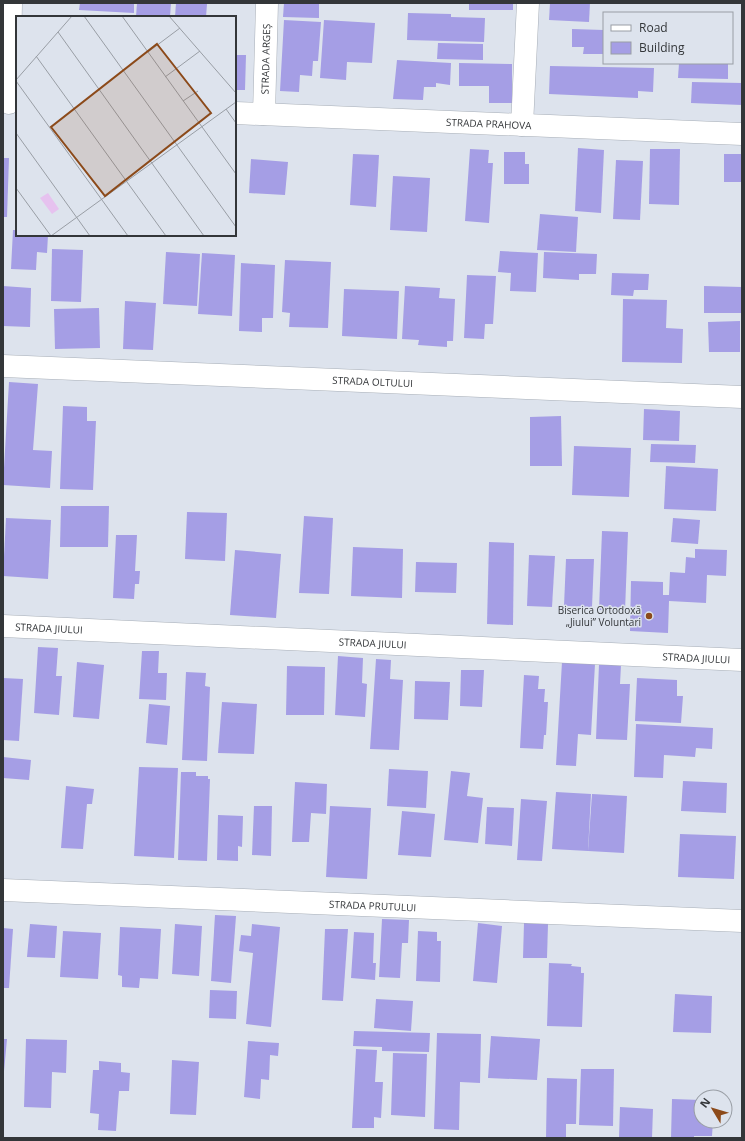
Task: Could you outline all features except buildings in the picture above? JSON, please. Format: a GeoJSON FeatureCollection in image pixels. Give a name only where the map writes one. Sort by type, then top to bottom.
{"type":"FeatureCollection","features":[{"type":"Feature","properties":{"kind":"street"},"geometry":{"type":"LineString","coordinates":[[10,103],[11,3]]}},
{"type":"Feature","properties":{"kind":"street","name":"STRADA ARGEȘ"},"geometry":{"type":"LineString","coordinates":[[264,114],[267,3]]}},
{"type":"Feature","properties":{"kind":"street"},"geometry":{"type":"LineString","coordinates":[[522,125],[528,3]]}},
{"type":"Feature","properties":{"kind":"street","name":"STRADA PRAHOVA"},"geometry":{"type":"LineString","coordinates":[[236,113],[742,134]]}},
{"type":"Feature","properties":{"kind":"street","name":"STRADA OLTULUI"},"geometry":{"type":"LineString","coordinates":[[3,366],[742,397]]}},
{"type":"Feature","properties":{"kind":"street","name":"STRADA JIULUI"},"geometry":{"type":"LineString","coordinates":[[3,626],[742,660]]}},
{"type":"Feature","properties":{"kind":"street","name":"STRADA PRUTULUI"},"geometry":{"type":"LineString","coordinates":[[3,890],[742,921]]}},
{"type":"Feature","properties":{"kind":"place","name":"Biserica Ortodoxă „Jiului” Voluntari"},"geometry":{"type":"Point","coordinates":[649,616]}}]}
